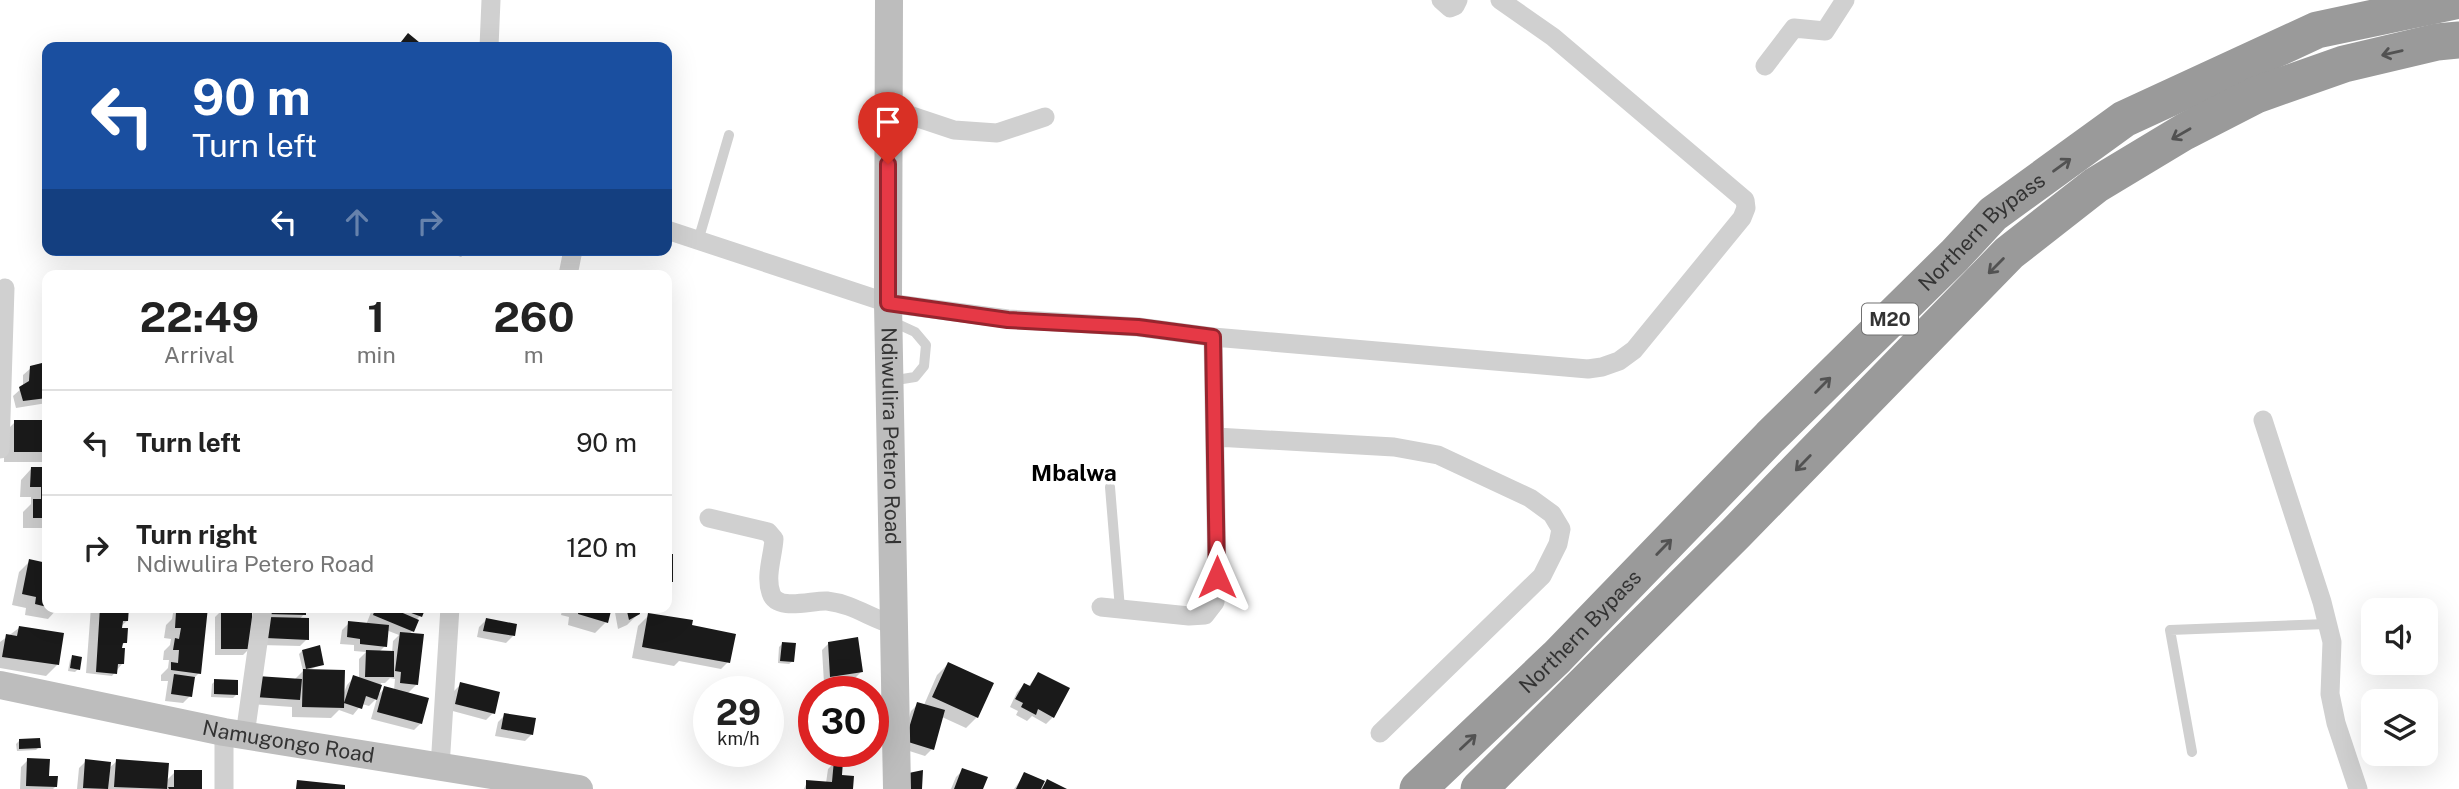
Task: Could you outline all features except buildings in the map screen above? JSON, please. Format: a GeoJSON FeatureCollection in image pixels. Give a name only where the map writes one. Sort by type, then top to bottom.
{"type":"FeatureCollection","features":[{"type":"Feature","properties":{"kind":"highway","name":"Northern Bypass"},"geometry":{"type":"LineString","coordinates":[[1418,789],[1557,657],[1770,438],[1955,256],[1993,214],[2124,119],[2317,30],[2459,0]]}},
{"type":"Feature","properties":{"kind":"highway","name":"Northern Bypass"},"geometry":{"type":"LineString","coordinates":[[1479,789],[1736,533],[2009,253],[2085,193],[2184,132],[2256,95],[2344,64],[2437,42],[2459,40]]}},
{"type":"Feature","properties":{"kind":"street"},"geometry":{"type":"LineString","coordinates":[[489,42],[491,0]]}},
{"type":"Feature","properties":{"kind":"street","name":"Ndiwulira Petero Road"},"geometry":{"type":"LineString","coordinates":[[889,0],[888,312],[897,789]]}},
{"type":"Feature","properties":{"kind":"street"},"geometry":{"type":"LineString","coordinates":[[1441,0],[1450,8],[1455,6],[1458,0]]}},
{"type":"Feature","properties":{"kind":"street"},"geometry":{"type":"LineString","coordinates":[[672,232],[888,312],[1138,327],[1213,337],[1588,369],[1602,368],[1634,350],[1660,320],[1742,218],[1746,208],[1745,200],[1553,37],[1500,0]]}},
{"type":"Feature","properties":{"kind":"street"},"geometry":{"type":"LineString","coordinates":[[1765,66],[1794,28],[1825,31],[1845,0]]}},
{"type":"Feature","properties":{"kind":"street"},"geometry":{"type":"LineString","coordinates":[[888,108],[954,130],[997,133],[1045,117]]}},
{"type":"Feature","properties":{"kind":"street"},"geometry":{"type":"LineString","coordinates":[[0,449],[5,288]]}},
{"type":"Feature","properties":{"kind":"street"},"geometry":{"type":"LineString","coordinates":[[1110,608],[1189,616],[1205,615],[1214,602],[1217,577],[1213,337]]}},
{"type":"Feature","properties":{"kind":"street"},"geometry":{"type":"LineString","coordinates":[[2263,420],[2332,642],[2330,694],[2336,723],[2358,789]]}},
{"type":"Feature","properties":{"kind":"street"},"geometry":{"type":"LineString","coordinates":[[1216,437],[1394,447],[1437,455],[1531,498],[1552,514],[1561,530],[1558,544],[1542,576],[1380,733]]}},
{"type":"Feature","properties":{"kind":"street"},"geometry":{"type":"LineString","coordinates":[[709,518],[768,531],[774,538],[769,572],[771,595],[777,602],[787,604],[826,601],[858,608],[875,620],[894,625]]}},
{"type":"Feature","properties":{"kind":"street"},"geometry":{"type":"LineString","coordinates":[[224,789],[262,613]]}},
{"type":"Feature","properties":{"kind":"street"},"geometry":{"type":"LineString","coordinates":[[440,766],[450,613]]}},
{"type":"Feature","properties":{"kind":"street","name":"Namugongo Road"},"geometry":{"type":"LineString","coordinates":[[0,685],[235,734],[440,766],[477,781],[579,789]]}},
{"type":"Feature","properties":{"kind":"lane"},"geometry":{"type":"LineString","coordinates":[[698,241],[729,135]]}},
{"type":"Feature","properties":{"kind":"lane"},"geometry":{"type":"LineString","coordinates":[[888,312],[915,332],[926,345],[924,366],[915,377],[890,381]]}},
{"type":"Feature","properties":{"kind":"lane"},"geometry":{"type":"LineString","coordinates":[[1110,487],[1110,608]]}},
{"type":"Feature","properties":{"kind":"lane"},"geometry":{"type":"LineString","coordinates":[[2192,752],[2171,630],[2327,624]]}},
{"type":"Feature","properties":{"kind":"district","name":"Mbalwa"},"geometry":{"type":"Point","coordinates":[1074,473]}},
{"type":"Feature","properties":{"kind":"route"},"geometry":{"type":"LineString","coordinates":[[888,164],[888,303],[1008,320],[1138,327],[1213,337],[1217,577]]}}]}
